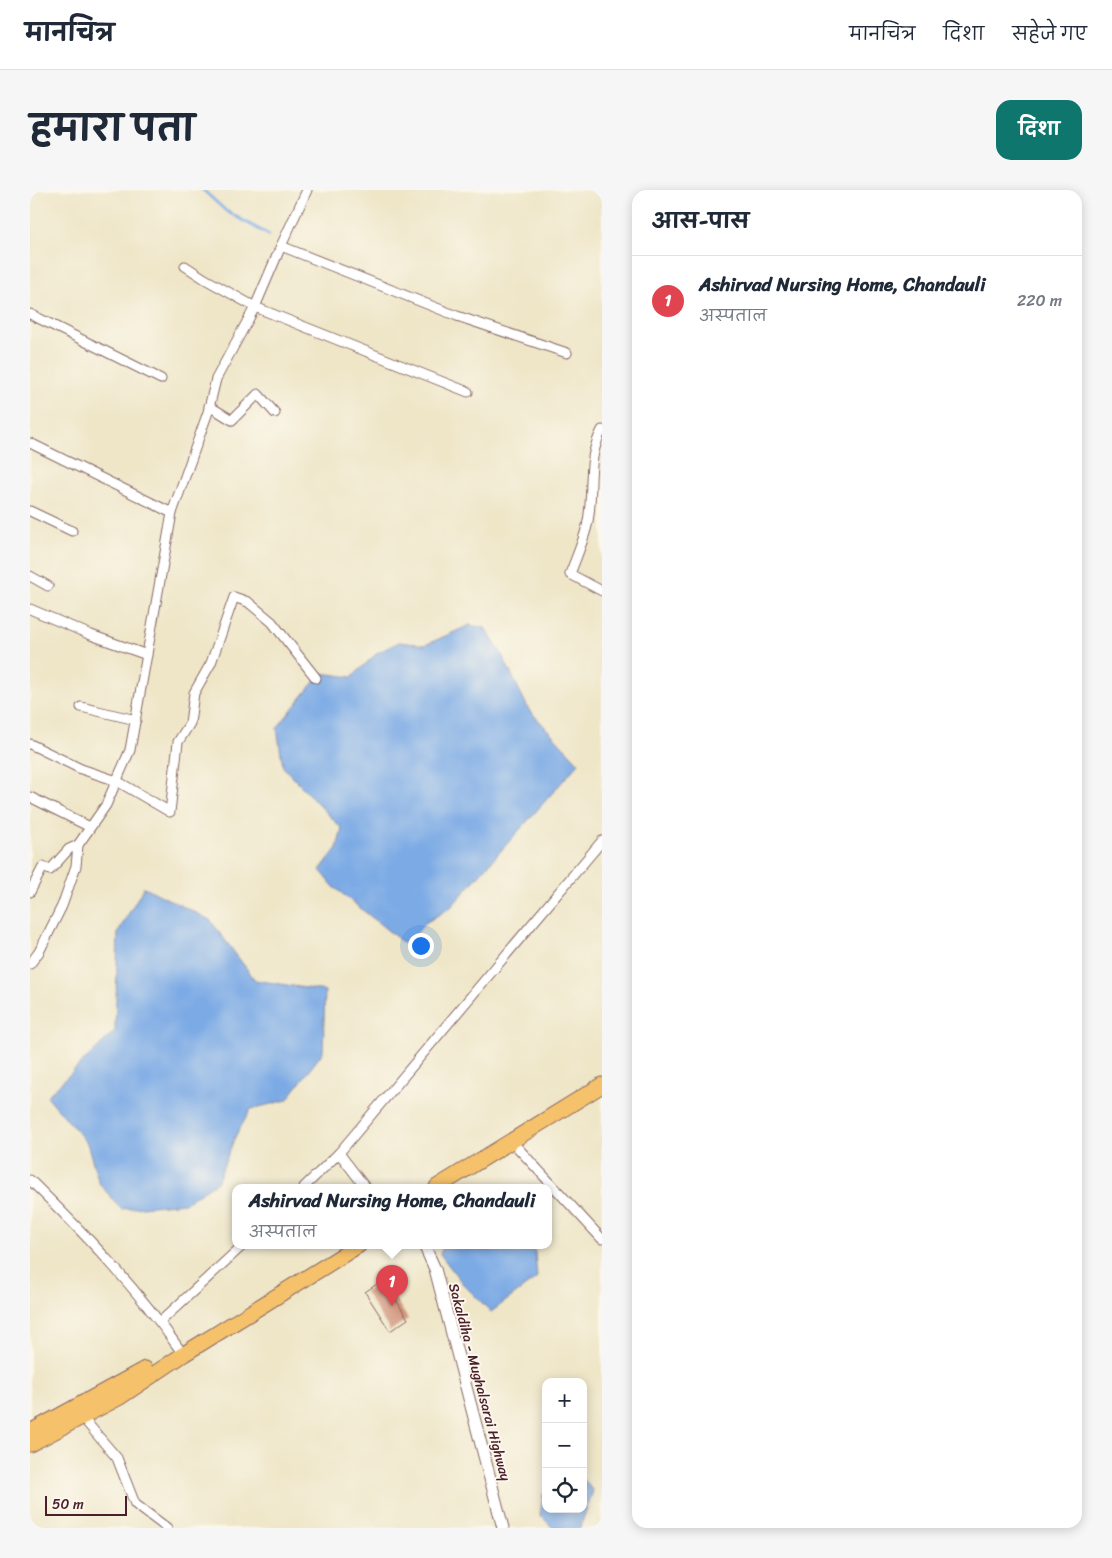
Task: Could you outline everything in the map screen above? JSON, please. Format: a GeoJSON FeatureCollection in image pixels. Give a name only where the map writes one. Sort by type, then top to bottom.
{"type":"FeatureCollection","features":[{"type":"Feature","properties":{"kind":"highway"},"geometry":{"type":"LineString","coordinates":[[442,1184],[602,1085]]}},
{"type":"Feature","properties":{"kind":"highway"},"geometry":{"type":"LineString","coordinates":[[459,1184],[602,1096]]}},
{"type":"Feature","properties":{"kind":"highway"},"geometry":{"type":"LineString","coordinates":[[30,1432],[180,1350],[205,1331],[338,1249]]}},
{"type":"Feature","properties":{"kind":"highway"},"geometry":{"type":"LineString","coordinates":[[30,1444],[120,1397],[274,1297],[352,1249]]}},
{"type":"Feature","properties":{"kind":"street"},"geometry":{"type":"LineString","coordinates":[[30,964],[39,952],[62,906],[76,866],[78,845],[106,805],[130,750],[172,513],[209,406],[216,379],[255,307],[307,190]]}},
{"type":"Feature","properties":{"kind":"street"},"geometry":{"type":"LineString","coordinates":[[281,246],[457,316],[567,353]]}},
{"type":"Feature","properties":{"kind":"street"},"geometry":{"type":"LineString","coordinates":[[185,266],[205,280],[255,307],[468,392]]}},
{"type":"Feature","properties":{"kind":"street"},"geometry":{"type":"LineString","coordinates":[[30,314],[161,379]]}},
{"type":"Feature","properties":{"kind":"street"},"geometry":{"type":"LineString","coordinates":[[209,406],[232,420],[258,394],[275,413]]}},
{"type":"Feature","properties":{"kind":"street"},"geometry":{"type":"LineString","coordinates":[[602,431],[591,461],[587,526],[570,574],[602,590]]}},
{"type":"Feature","properties":{"kind":"street"},"geometry":{"type":"LineString","coordinates":[[30,443],[172,513]]}},
{"type":"Feature","properties":{"kind":"street"},"geometry":{"type":"LineString","coordinates":[[30,511],[72,531]]}},
{"type":"Feature","properties":{"kind":"street"},"geometry":{"type":"LineString","coordinates":[[30,576],[48,586]]}},
{"type":"Feature","properties":{"kind":"street"},"geometry":{"type":"LineString","coordinates":[[30,744],[81,768],[117,781],[170,812],[178,742],[190,723],[194,693],[211,663],[234,597],[248,602],[272,622],[316,678]]}},
{"type":"Feature","properties":{"kind":"street"},"geometry":{"type":"LineString","coordinates":[[30,609],[91,635],[148,655]]}},
{"type":"Feature","properties":{"kind":"street"},"geometry":{"type":"LineString","coordinates":[[81,708],[136,720]]}},
{"type":"Feature","properties":{"kind":"street"},"geometry":{"type":"LineString","coordinates":[[30,797],[90,827]]}},
{"type":"Feature","properties":{"kind":"street"},"geometry":{"type":"LineString","coordinates":[[30,892],[43,867],[50,870],[68,849],[78,845]]}},
{"type":"Feature","properties":{"kind":"street"},"geometry":{"type":"LineString","coordinates":[[307,1184],[339,1153],[600,847]]}},
{"type":"Feature","properties":{"kind":"street"},"geometry":{"type":"LineString","coordinates":[[517,1147],[551,1184]]}},
{"type":"Feature","properties":{"kind":"street"},"geometry":{"type":"LineString","coordinates":[[339,1153],[362,1184]]}},
{"type":"Feature","properties":{"kind":"street"},"geometry":{"type":"LineString","coordinates":[[30,1180],[88,1238],[160,1322],[180,1350]]}},
{"type":"Feature","properties":{"kind":"street"},"geometry":{"type":"LineString","coordinates":[[552,1185],[602,1239]]}},
{"type":"Feature","properties":{"kind":"street"},"geometry":{"type":"LineString","coordinates":[[160,1322],[240,1249]]}},
{"type":"Feature","properties":{"kind":"street","name":"Sakaldiha - Mughalsarai Highway"},"geometry":{"type":"LineString","coordinates":[[426,1249],[435,1269],[503,1528]]}},
{"type":"Feature","properties":{"kind":"street"},"geometry":{"type":"LineString","coordinates":[[82,1417],[117,1458],[135,1504],[167,1528]]}},
{"type":"Feature","properties":{"kind":"water"},"geometry":{"type":"Polygon","coordinates":[[[470,625],[485,628],[501,653],[529,710],[579,763],[450,908],[425,923],[406,945],[334,887],[320,870],[337,848],[342,829],[283,767],[277,728],[321,673],[352,677],[377,653],[399,642],[425,645],[470,625]]]}},
{"type":"Feature","properties":{"kind":"water"},"geometry":{"type":"Polygon","coordinates":[[[144,887],[210,920],[255,980],[325,991],[323,1052],[287,1100],[251,1109],[235,1137],[217,1182],[184,1203],[121,1209],[99,1183],[87,1143],[47,1096],[115,1031],[118,932],[144,887]]]}},
{"type":"Feature","properties":{"kind":"water"},"geometry":{"type":"Polygon","coordinates":[[[442,1249],[533,1249],[537,1278],[491,1312],[463,1284],[440,1254],[442,1249]]]}},
{"type":"Feature","properties":{"kind":"water"},"geometry":{"type":"Polygon","coordinates":[[[587,1484],[593,1491],[587,1508],[587,1484]]]}},
{"type":"Feature","properties":{"kind":"water"},"geometry":{"type":"Polygon","coordinates":[[[542,1501],[542,1513],[585,1513],[580,1528],[553,1528],[540,1515],[542,1501]]]}},
{"type":"Feature","properties":{"kind":"building"},"geometry":{"type":"Polygon","coordinates":[[[383,1280],[408,1319],[390,1331],[365,1292],[383,1280]]]}},
{"type":"Feature","properties":{"kind":"waterway"},"geometry":{"type":"LineString","coordinates":[[203,190],[226,211],[269,235]]}},
{"type":"Feature","properties":{"kind":"place","name":"Ashirvad Nursing Home, Chandauli"},"geometry":{"type":"Point","coordinates":[392,1306]}}]}
